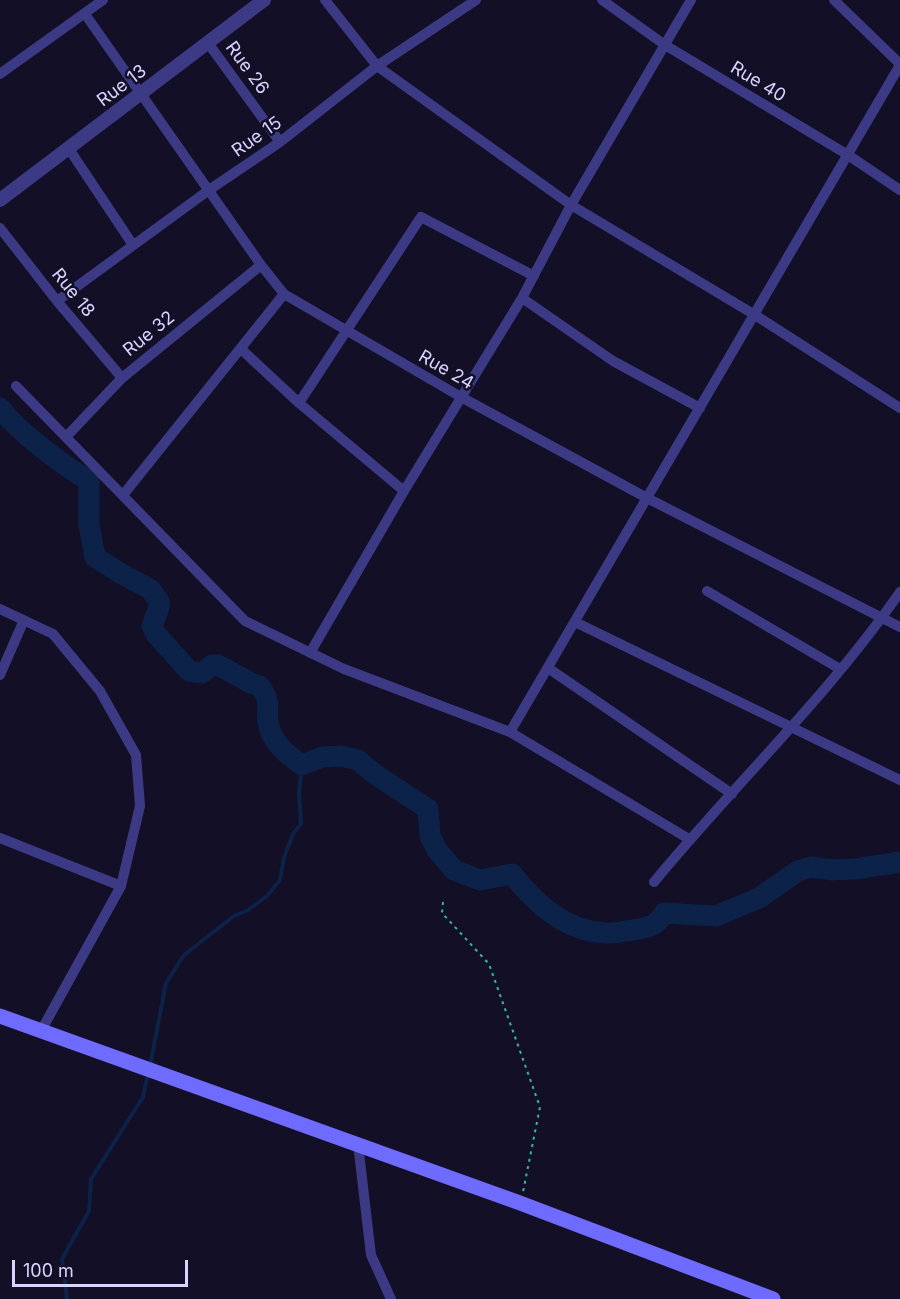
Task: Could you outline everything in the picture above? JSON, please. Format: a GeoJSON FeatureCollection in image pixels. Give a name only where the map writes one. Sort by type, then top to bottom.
{"type":"FeatureCollection","features":[{"type":"Feature","properties":{"kind":"main road"},"geometry":{"type":"LineString","coordinates":[[0,1016],[520,1203],[773,1299]]}},
{"type":"Feature","properties":{"kind":"street"},"geometry":{"type":"LineString","coordinates":[[0,74],[103,0]]}},
{"type":"Feature","properties":{"kind":"street","name":"Rue 13"},"geometry":{"type":"LineString","coordinates":[[0,200],[264,0]]}},
{"type":"Feature","properties":{"kind":"street"},"geometry":{"type":"LineString","coordinates":[[325,0],[378,66],[571,205],[755,315],[900,408]]}},
{"type":"Feature","properties":{"kind":"street","name":"Rue 15"},"geometry":{"type":"LineString","coordinates":[[57,301],[209,190],[280,142],[378,66],[476,0]]}},
{"type":"Feature","properties":{"kind":"street","name":"Rue 40"},"geometry":{"type":"LineString","coordinates":[[602,0],[665,45],[848,155],[900,189]]}},
{"type":"Feature","properties":{"kind":"street"},"geometry":{"type":"LineString","coordinates":[[310,653],[404,491],[522,298],[571,205],[691,0]]}},
{"type":"Feature","properties":{"kind":"street"},"geometry":{"type":"LineString","coordinates":[[510,732],[900,65],[834,0]]}},
{"type":"Feature","properties":{"kind":"street","name":"Rue 24"},"geometry":{"type":"LineString","coordinates":[[85,14],[261,265],[284,294],[461,397],[647,498],[900,627]]}},
{"type":"Feature","properties":{"kind":"street","name":"Rue 26"},"geometry":{"type":"LineString","coordinates":[[208,43],[280,142]]}},
{"type":"Feature","properties":{"kind":"street"},"geometry":{"type":"LineString","coordinates":[[69,149],[133,245]]}},
{"type":"Feature","properties":{"kind":"street"},"geometry":{"type":"LineString","coordinates":[[299,403],[421,217],[534,276]]}},
{"type":"Feature","properties":{"kind":"street","name":"Rue 18"},"geometry":{"type":"LineString","coordinates":[[0,228],[57,301],[122,378]]}},
{"type":"Feature","properties":{"kind":"street","name":"Rue 32"},"geometry":{"type":"LineString","coordinates":[[66,437],[122,378],[261,265]]}},
{"type":"Feature","properties":{"kind":"street"},"geometry":{"type":"LineString","coordinates":[[123,495],[284,294]]}},
{"type":"Feature","properties":{"kind":"street"},"geometry":{"type":"LineString","coordinates":[[522,298],[613,361],[700,408]]}},
{"type":"Feature","properties":{"kind":"street"},"geometry":{"type":"LineString","coordinates":[[241,349],[299,403],[404,491]]}},
{"type":"Feature","properties":{"kind":"street"},"geometry":{"type":"LineString","coordinates":[[16,386],[245,621],[344,669],[510,732],[689,839]]}},
{"type":"Feature","properties":{"kind":"street"},"geometry":{"type":"LineString","coordinates":[[706,591],[840,669]]}},
{"type":"Feature","properties":{"kind":"street"},"geometry":{"type":"LineString","coordinates":[[654,882],[689,839],[791,727],[883,617],[900,592]]}},
{"type":"Feature","properties":{"kind":"street"},"geometry":{"type":"LineString","coordinates":[[0,609],[53,634],[100,691],[136,755],[140,806],[121,886],[41,1031]]}},
{"type":"Feature","properties":{"kind":"street"},"geometry":{"type":"LineString","coordinates":[[0,675],[24,620]]}},
{"type":"Feature","properties":{"kind":"street"},"geometry":{"type":"LineString","coordinates":[[575,622],[900,780]]}},
{"type":"Feature","properties":{"kind":"street"},"geometry":{"type":"LineString","coordinates":[[548,668],[732,794]]}},
{"type":"Feature","properties":{"kind":"street"},"geometry":{"type":"LineString","coordinates":[[0,838],[121,886]]}},
{"type":"Feature","properties":{"kind":"street"},"geometry":{"type":"LineString","coordinates":[[358,1144],[371,1255],[391,1299]]}},
{"type":"Feature","properties":{"kind":"path"},"geometry":{"type":"LineString","coordinates":[[443,902],[442,913],[489,964],[540,1107],[520,1203]]}},
{"type":"Feature","properties":{"kind":"waterway"},"geometry":{"type":"LineString","coordinates":[[0,408],[42,448],[89,481],[89,525],[95,557],[150,589],[159,601],[152,626],[156,634],[189,671],[202,673],[212,665],[218,665],[260,686],[267,700],[268,722],[272,736],[285,752],[302,765],[322,757],[340,756],[358,760],[376,775],[428,809],[430,836],[437,850],[454,870],[480,880],[512,874],[552,914],[577,927],[608,933],[647,927],[658,921],[664,913],[716,916],[759,898],[798,871],[811,867],[833,870],[855,869],[900,862]]}},
{"type":"Feature","properties":{"kind":"waterway"},"geometry":{"type":"LineString","coordinates":[[150,1066],[166,983],[184,955],[234,916],[248,910],[267,896],[280,880],[284,857],[293,834],[301,824],[299,793],[302,765]]}},
{"type":"Feature","properties":{"kind":"waterway"},"geometry":{"type":"LineString","coordinates":[[67,1299],[62,1259],[89,1211],[91,1179],[143,1097],[148,1073]]}}]}
